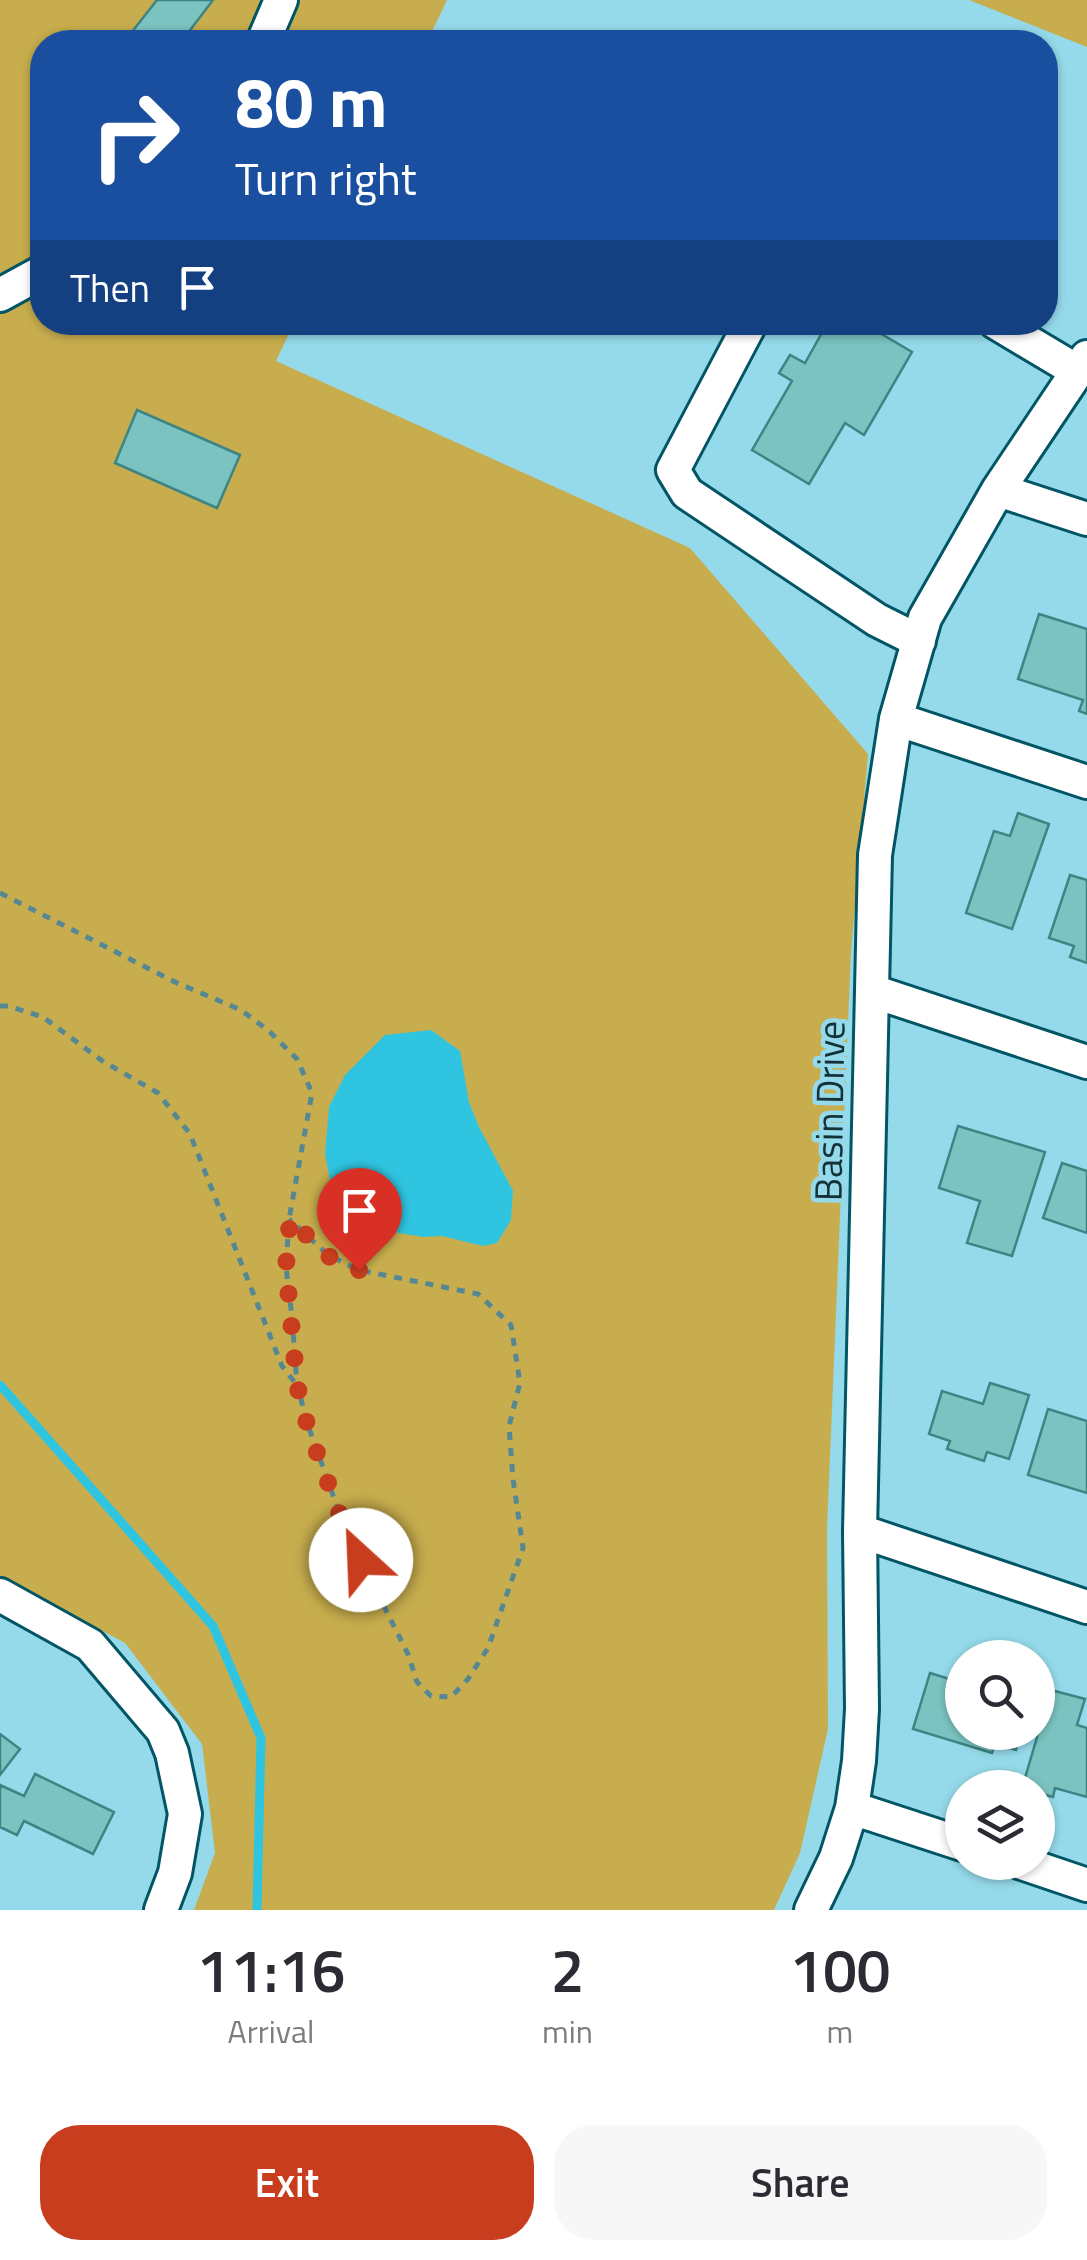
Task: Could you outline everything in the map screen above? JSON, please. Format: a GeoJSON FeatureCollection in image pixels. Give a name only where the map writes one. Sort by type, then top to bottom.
{"type":"FeatureCollection","features":[{"type":"Feature","properties":{"kind":"street"},"geometry":{"type":"LineString","coordinates":[[268,30],[281,0]]}},
{"type":"Feature","properties":{"kind":"street"},"geometry":{"type":"LineString","coordinates":[[0,295],[30,279]]}},
{"type":"Feature","properties":{"kind":"street"},"geometry":{"type":"LineString","coordinates":[[744,335],[674,470],[688,494],[877,620],[919,640]]}},
{"type":"Feature","properties":{"kind":"street"},"geometry":{"type":"LineString","coordinates":[[1022,335],[1082,364]]}},
{"type":"Feature","properties":{"kind":"street","name":"Basin Drive"},"geometry":{"type":"LineString","coordinates":[[810,1910],[836,1858],[852,1808],[860,1761],[860,1531],[875,855],[896,719],[926,618],[998,490],[1082,364]]}},
{"type":"Feature","properties":{"kind":"street"},"geometry":{"type":"LineString","coordinates":[[998,490],[1087,519]]}},
{"type":"Feature","properties":{"kind":"street"},"geometry":{"type":"LineString","coordinates":[[896,719],[1087,782]]}},
{"type":"Feature","properties":{"kind":"street"},"geometry":{"type":"LineString","coordinates":[[872,991],[1087,1062]]}},
{"type":"Feature","properties":{"kind":"street"},"geometry":{"type":"LineString","coordinates":[[860,1531],[1087,1607]]}},
{"type":"Feature","properties":{"kind":"street"},"geometry":{"type":"LineString","coordinates":[[0,1594],[90,1645],[163,1731],[185,1814],[175,1873],[161,1910]]}},
{"type":"Feature","properties":{"kind":"street"},"geometry":{"type":"LineString","coordinates":[[852,1808],[945,1838]]}},
{"type":"Feature","properties":{"kind":"street"},"geometry":{"type":"LineString","coordinates":[[1055,1874],[1087,1885]]}},
{"type":"Feature","properties":{"kind":"path"},"geometry":{"type":"LineString","coordinates":[[0,894],[175,982],[240,1010],[269,1031],[296,1059],[312,1094],[290,1219],[286,1267],[297,1385],[308,1428],[345,1529],[408,1654],[417,1682],[430,1696],[451,1696],[468,1679],[488,1648],[523,1548],[509,1426],[520,1382],[511,1325],[478,1294],[359,1270],[328,1256],[290,1219]]}},
{"type":"Feature","properties":{"kind":"path"},"geometry":{"type":"LineString","coordinates":[[0,1006],[43,1017],[100,1060],[158,1093],[190,1134],[282,1366],[297,1385]]}},
{"type":"Feature","properties":{"kind":"shaded area"},"geometry":{"type":"Polygon","coordinates":[[[0,0],[447,0],[433,30],[30,30],[30,335],[288,335],[276,361],[690,548],[868,754],[851,952],[827,1529],[828,1729],[800,1853],[774,1910],[194,1910],[215,1853],[202,1744],[125,1643],[0,1576],[0,0]]]}},
{"type":"Feature","properties":{"kind":"shaded area"},"geometry":{"type":"Polygon","coordinates":[[[969,0],[1087,0],[1087,47],[1058,35],[1058,30],[1044,30],[969,0]]]}},
{"type":"Feature","properties":{"kind":"water"},"geometry":{"type":"Polygon","coordinates":[[[431,1030],[460,1051],[469,1102],[513,1191],[511,1220],[497,1243],[483,1246],[442,1236],[379,1230],[350,1221],[334,1201],[325,1154],[329,1107],[345,1075],[385,1035],[431,1030]]]}},
{"type":"Feature","properties":{"kind":"building"},"geometry":{"type":"Polygon","coordinates":[[[157,0],[213,0],[190,30],[133,30],[157,0]]]}},
{"type":"Feature","properties":{"kind":"building"},"geometry":{"type":"Polygon","coordinates":[[[821,335],[883,335],[912,352],[864,435],[845,423],[809,484],[752,450],[792,381],[779,373],[790,355],[805,363],[821,335]]]}},
{"type":"Feature","properties":{"kind":"building"},"geometry":{"type":"Polygon","coordinates":[[[137,410],[240,455],[217,508],[115,463],[137,410]]]}},
{"type":"Feature","properties":{"kind":"building"},"geometry":{"type":"Polygon","coordinates":[[[1039,614],[1087,629],[1087,714],[1079,711],[1083,700],[1018,679],[1039,614]]]}},
{"type":"Feature","properties":{"kind":"building"},"geometry":{"type":"Polygon","coordinates":[[[1018,813],[1049,824],[1012,929],[966,913],[994,831],[1010,836],[1018,813]]]}},
{"type":"Feature","properties":{"kind":"building"},"geometry":{"type":"Polygon","coordinates":[[[1070,875],[1087,880],[1087,963],[1070,957],[1074,946],[1049,938],[1070,875]]]}},
{"type":"Feature","properties":{"kind":"building"},"geometry":{"type":"Polygon","coordinates":[[[958,1126],[1045,1152],[1012,1256],[967,1243],[980,1201],[939,1188],[958,1126]]]}},
{"type":"Feature","properties":{"kind":"building"},"geometry":{"type":"Polygon","coordinates":[[[1062,1163],[1087,1171],[1087,1233],[1043,1218],[1062,1163]]]}},
{"type":"Feature","properties":{"kind":"building"},"geometry":{"type":"Polygon","coordinates":[[[990,1383],[1029,1395],[1009,1459],[987,1452],[984,1461],[947,1449],[950,1441],[929,1434],[942,1391],[983,1404],[990,1383]]]}},
{"type":"Feature","properties":{"kind":"building"},"geometry":{"type":"Polygon","coordinates":[[[1048,1409],[1087,1421],[1087,1493],[1028,1475],[1048,1409]]]}},
{"type":"Feature","properties":{"kind":"building"},"geometry":{"type":"Polygon","coordinates":[[[930,1673],[945,1678],[945,1739],[913,1729],[930,1673]]]}},
{"type":"Feature","properties":{"kind":"building"},"geometry":{"type":"Polygon","coordinates":[[[1055,1691],[1085,1699],[1077,1725],[1087,1728],[1087,1797],[1055,1788],[1055,1770],[1027,1770],[1033,1750],[1055,1750],[1055,1691]]]}},
{"type":"Feature","properties":{"kind":"building"},"geometry":{"type":"Polygon","coordinates":[[[0,1734],[20,1749],[0,1775],[0,1734]]]}},
{"type":"Feature","properties":{"kind":"building"},"geometry":{"type":"Polygon","coordinates":[[[35,1774],[114,1812],[93,1854],[24,1821],[17,1835],[0,1827],[0,1785],[24,1796],[35,1774]]]}},
{"type":"Feature","properties":{"kind":"waterway"},"geometry":{"type":"LineString","coordinates":[[0,1385],[213,1626],[261,1738],[257,1910]]}},
{"type":"Feature","properties":{"kind":"route"},"geometry":{"type":"LineString","coordinates":[[359,1270],[328,1256],[290,1219],[286,1267],[297,1385],[308,1428],[345,1529],[361,1560]]}}]}
